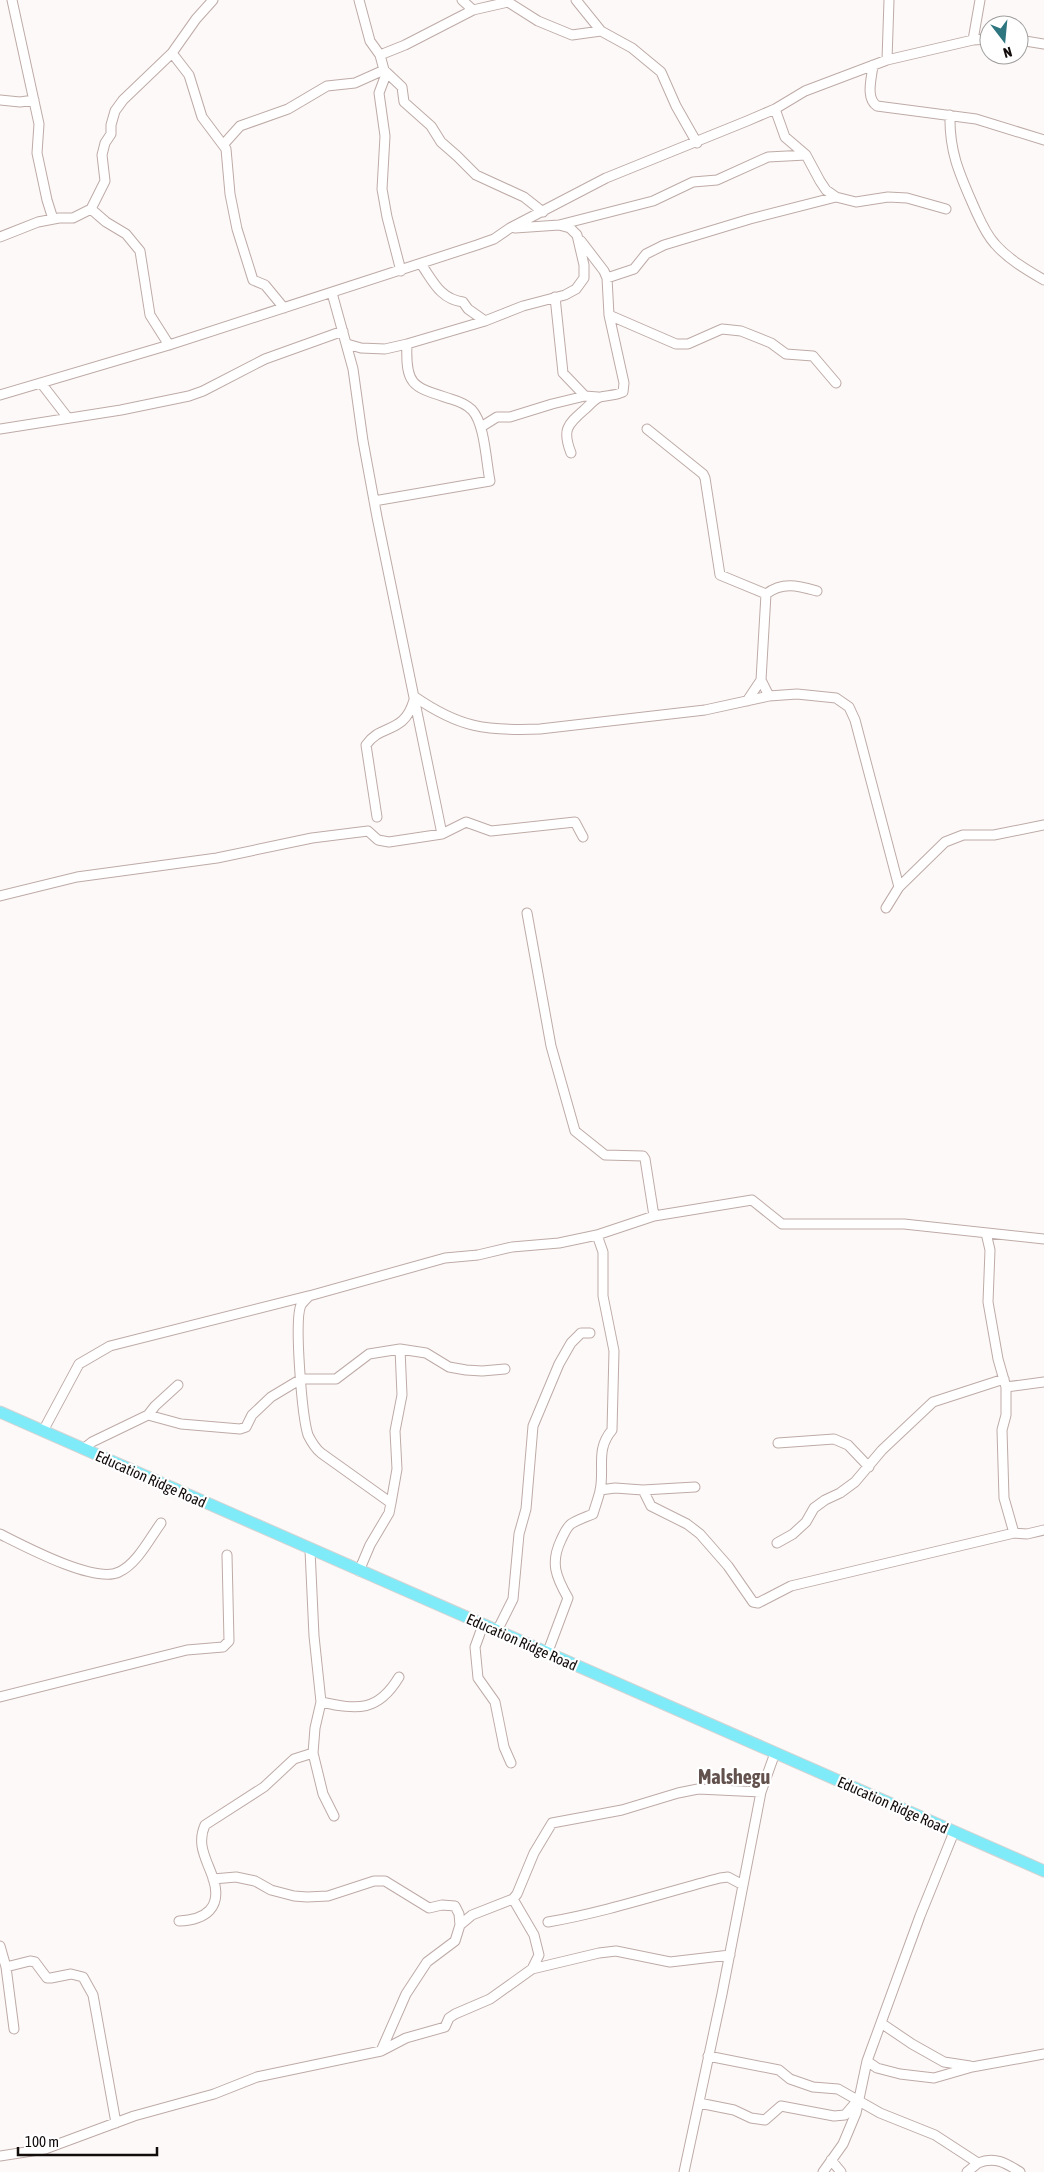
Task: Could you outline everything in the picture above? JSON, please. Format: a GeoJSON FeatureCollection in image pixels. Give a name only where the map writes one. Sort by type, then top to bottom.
{"type":"FeatureCollection","features":[{"type":"Feature","properties":{"kind":"main road","name":"Education Ridge Road"},"geometry":{"type":"LineString","coordinates":[[0,1412],[310,1550],[1044,1871]]}},
{"type":"Feature","properties":{"kind":"street"},"geometry":{"type":"LineString","coordinates":[[12,0],[39,124],[38,153],[46,200],[53,219]]}},
{"type":"Feature","properties":{"kind":"street"},"geometry":{"type":"LineString","coordinates":[[0,237],[38,222],[72,218],[91,208],[105,181],[102,155],[111,134],[111,125],[116,111],[123,100],[172,53],[196,19],[208,8],[213,0]]}},
{"type":"Feature","properties":{"kind":"street"},"geometry":{"type":"LineString","coordinates":[[359,0],[370,41],[380,55],[384,70],[385,77],[380,93],[386,136],[382,189],[401,271]]}},
{"type":"Feature","properties":{"kind":"street"},"geometry":{"type":"LineString","coordinates":[[462,0],[473,10]]}},
{"type":"Feature","properties":{"kind":"street"},"geometry":{"type":"LineString","coordinates":[[576,0],[601,31],[632,48],[661,72],[676,106],[697,143]]}},
{"type":"Feature","properties":{"kind":"street"},"geometry":{"type":"LineString","coordinates":[[887,60],[889,0]]}},
{"type":"Feature","properties":{"kind":"street"},"geometry":{"type":"LineString","coordinates":[[973,40],[980,0]]}},
{"type":"Feature","properties":{"kind":"street"},"geometry":{"type":"LineString","coordinates":[[380,55],[405,45],[473,10],[508,2],[538,21],[572,34],[601,31]]}},
{"type":"Feature","properties":{"kind":"street"},"geometry":{"type":"LineString","coordinates":[[1,393],[41,383],[284,308],[494,239],[510,228],[606,178],[697,143],[775,109],[806,91],[887,60],[979,40]]}},
{"type":"Feature","properties":{"kind":"street"},"geometry":{"type":"LineString","coordinates":[[1029,42],[1044,44]]}},
{"type":"Feature","properties":{"kind":"street"},"geometry":{"type":"LineString","coordinates":[[172,53],[189,75],[202,117],[226,149],[230,194],[237,230],[253,280],[265,286],[284,308]]}},
{"type":"Feature","properties":{"kind":"street"},"geometry":{"type":"LineString","coordinates":[[873,65],[870,94],[873,104],[877,106],[976,119],[1044,140]]}},
{"type":"Feature","properties":{"kind":"street"},"geometry":{"type":"LineString","coordinates":[[223,145],[240,126],[288,109],[327,86],[355,83],[384,70]]}},
{"type":"Feature","properties":{"kind":"street"},"geometry":{"type":"LineString","coordinates":[[384,70],[402,87],[404,102],[431,126],[441,142],[476,175],[524,197],[543,212]]}},
{"type":"Feature","properties":{"kind":"street"},"geometry":{"type":"LineString","coordinates":[[0,100],[20,102],[34,100]]}},
{"type":"Feature","properties":{"kind":"street"},"geometry":{"type":"LineString","coordinates":[[775,109],[785,137],[806,155],[826,190],[836,196],[856,202],[888,197],[907,198],[946,209]]}},
{"type":"Feature","properties":{"kind":"street"},"geometry":{"type":"LineString","coordinates":[[950,116],[950,135],[954,159],[986,232],[995,244],[1023,268],[1044,280]]}},
{"type":"Feature","properties":{"kind":"street"},"geometry":{"type":"LineString","coordinates":[[510,228],[559,225],[653,201],[693,182],[717,180],[768,156],[806,155]]}},
{"type":"Feature","properties":{"kind":"street"},"geometry":{"type":"LineString","coordinates":[[607,278],[634,269],[646,254],[664,246],[736,223],[836,196]]}},
{"type":"Feature","properties":{"kind":"street"},"geometry":{"type":"LineString","coordinates":[[91,208],[106,222],[126,234],[140,251],[150,315],[168,344]]}},
{"type":"Feature","properties":{"kind":"street"},"geometry":{"type":"LineString","coordinates":[[481,427],[498,417],[510,417],[585,396],[613,396],[623,392],[622,370],[609,315],[607,278],[604,271],[577,235],[570,228],[559,225]]}},
{"type":"Feature","properties":{"kind":"street"},"geometry":{"type":"LineString","coordinates":[[347,344],[361,348],[385,349],[485,321],[524,306],[555,298],[576,288],[584,278],[584,265],[577,235]]}},
{"type":"Feature","properties":{"kind":"street"},"geometry":{"type":"LineString","coordinates":[[421,264],[437,288],[451,300],[463,302],[468,309],[485,321]]}},
{"type":"Feature","properties":{"kind":"street"},"geometry":{"type":"LineString","coordinates":[[332,293],[347,344],[374,501],[442,834]]}},
{"type":"Feature","properties":{"kind":"street"},"geometry":{"type":"LineString","coordinates":[[555,298],[563,373],[585,396]]}},
{"type":"Feature","properties":{"kind":"street"},"geometry":{"type":"LineString","coordinates":[[609,315],[676,344],[688,344],[722,329],[741,331],[771,343],[786,354],[813,356],[836,383]]}},
{"type":"Feature","properties":{"kind":"street"},"geometry":{"type":"LineString","coordinates":[[0,429],[121,410],[203,391],[265,359],[343,331]]}},
{"type":"Feature","properties":{"kind":"street"},"geometry":{"type":"LineString","coordinates":[[374,501],[490,482],[481,427],[472,410],[459,402],[418,388],[412,382],[406,364],[407,344]]}},
{"type":"Feature","properties":{"kind":"street"},"geometry":{"type":"LineString","coordinates":[[41,383],[68,418]]}},
{"type":"Feature","properties":{"kind":"street"},"geometry":{"type":"LineString","coordinates":[[571,453],[566,441],[567,428],[574,418],[598,397]]}},
{"type":"Feature","properties":{"kind":"street"},"geometry":{"type":"LineString","coordinates":[[647,429],[705,478],[720,575],[766,594],[785,585],[796,585],[818,591]]}},
{"type":"Feature","properties":{"kind":"street"},"geometry":{"type":"LineString","coordinates":[[747,702],[761,680],[766,594]]}},
{"type":"Feature","properties":{"kind":"street"},"geometry":{"type":"LineString","coordinates":[[761,680],[769,696]]}},
{"type":"Feature","properties":{"kind":"street"},"geometry":{"type":"LineString","coordinates":[[415,697],[436,712],[457,720],[483,728],[512,730],[540,729],[705,710],[769,696],[797,694],[836,698],[849,707],[855,720],[889,846],[893,871],[899,887]]}},
{"type":"Feature","properties":{"kind":"street"},"geometry":{"type":"LineString","coordinates":[[377,817],[366,745],[371,738],[394,727],[406,718],[415,697]]}},
{"type":"Feature","properties":{"kind":"street"},"geometry":{"type":"LineString","coordinates":[[0,896],[76,877],[217,858],[312,838],[368,831],[378,840],[389,842],[442,834],[466,822],[490,831],[575,822],[583,837]]}},
{"type":"Feature","properties":{"kind":"street"},"geometry":{"type":"LineString","coordinates":[[886,908],[899,887],[946,842],[963,835],[994,835],[1044,825]]}},
{"type":"Feature","properties":{"kind":"street"},"geometry":{"type":"LineString","coordinates":[[527,913],[551,1046],[575,1132],[605,1155],[643,1156],[654,1216]]}},
{"type":"Feature","properties":{"kind":"street"},"geometry":{"type":"LineString","coordinates":[[43,1431],[79,1364],[110,1346],[309,1296],[446,1258],[478,1255],[512,1247],[559,1244],[597,1235],[654,1216],[752,1200],[782,1224],[904,1224],[1044,1239]]}},
{"type":"Feature","properties":{"kind":"street"},"geometry":{"type":"LineString","coordinates":[[986,1233],[990,1250],[988,1302],[1005,1383],[1007,1404],[1002,1430],[1004,1498],[1014,1533]]}},
{"type":"Feature","properties":{"kind":"street"},"geometry":{"type":"LineString","coordinates":[[547,1654],[568,1598],[558,1582],[554,1566],[558,1546],[566,1529],[572,1523],[593,1514],[600,1490],[602,1448],[605,1439],[612,1430],[614,1351],[603,1296],[603,1252],[597,1235]]}},
{"type":"Feature","properties":{"kind":"street"},"geometry":{"type":"LineString","coordinates":[[309,1296],[302,1304],[299,1316],[301,1379],[309,1436],[316,1449],[391,1503]]}},
{"type":"Feature","properties":{"kind":"street"},"geometry":{"type":"LineString","coordinates":[[497,1631],[513,1599],[519,1534],[526,1509],[533,1426],[555,1373],[571,1343],[581,1333],[590,1333]]}},
{"type":"Feature","properties":{"kind":"street"},"geometry":{"type":"LineString","coordinates":[[359,1571],[370,1545],[389,1513],[391,1503],[397,1469],[395,1431],[402,1395],[400,1349]]}},
{"type":"Feature","properties":{"kind":"street"},"geometry":{"type":"LineString","coordinates":[[148,1415],[181,1424],[240,1429],[246,1427],[252,1415],[271,1397],[301,1379],[336,1379],[369,1354],[400,1349],[426,1353],[449,1367],[482,1371],[505,1368]]}},
{"type":"Feature","properties":{"kind":"street"},"geometry":{"type":"LineString","coordinates":[[777,1543],[793,1534],[806,1522],[814,1508],[855,1482],[870,1467],[882,1450],[933,1402],[1005,1383],[1044,1382]]}},
{"type":"Feature","properties":{"kind":"street"},"geometry":{"type":"LineString","coordinates":[[84,1449],[92,1442],[148,1415],[178,1385]]}},
{"type":"Feature","properties":{"kind":"street"},"geometry":{"type":"LineString","coordinates":[[778,1443],[834,1439],[848,1445],[870,1467]]}},
{"type":"Feature","properties":{"kind":"street"},"geometry":{"type":"LineString","coordinates":[[600,1490],[615,1488],[643,1490],[695,1487]]}},
{"type":"Feature","properties":{"kind":"street"},"geometry":{"type":"LineString","coordinates":[[643,1490],[651,1506],[688,1524],[700,1534],[728,1566],[753,1602],[758,1603],[791,1586],[1014,1533],[1027,1534],[1044,1530]]}},
{"type":"Feature","properties":{"kind":"street"},"geometry":{"type":"LineString","coordinates":[[0,1534],[88,1572],[112,1574],[120,1572],[134,1560],[161,1523]]}},
{"type":"Feature","properties":{"kind":"street"},"geometry":{"type":"LineString","coordinates":[[310,1550],[314,1636],[321,1702],[315,1728],[313,1753],[323,1794],[334,1816]]}},
{"type":"Feature","properties":{"kind":"street"},"geometry":{"type":"LineString","coordinates":[[0,1698],[187,1650],[227,1645],[229,1641],[227,1555]]}},
{"type":"Feature","properties":{"kind":"street"},"geometry":{"type":"LineString","coordinates":[[483,1625],[475,1647],[478,1678],[495,1702],[504,1747],[511,1762]]}},
{"type":"Feature","properties":{"kind":"street"},"geometry":{"type":"LineString","coordinates":[[321,1702],[342,1707],[363,1707],[382,1699],[390,1692],[399,1677]]}},
{"type":"Feature","properties":{"kind":"street"},"geometry":{"type":"LineString","coordinates":[[179,1921],[192,1920],[210,1912],[215,1894],[213,1879],[206,1864],[201,1844],[205,1825],[264,1787],[294,1759],[313,1753]]}},
{"type":"Feature","properties":{"kind":"street"},"geometry":{"type":"LineString","coordinates":[[684,2172],[730,1955],[761,1792],[774,1753]]}},
{"type":"Feature","properties":{"kind":"street"},"geometry":{"type":"LineString","coordinates":[[460,1925],[472,1915],[513,1899],[517,1894],[534,1852],[552,1822],[622,1810],[698,1789],[761,1792]]}},
{"type":"Feature","properties":{"kind":"street"},"geometry":{"type":"LineString","coordinates":[[823,2172],[843,2144],[856,2113],[857,2101],[867,2061],[954,1832]]}},
{"type":"Feature","properties":{"kind":"street"},"geometry":{"type":"LineString","coordinates":[[548,1922],[643,1900],[720,1878],[728,1877],[743,1885]]}},
{"type":"Feature","properties":{"kind":"street"},"geometry":{"type":"LineString","coordinates":[[213,1879],[245,1879],[255,1881],[271,1890],[307,1897],[328,1896],[374,1881],[385,1881],[429,1908],[442,1905],[455,1906],[459,1914],[460,1925],[455,1941],[427,1962],[418,1974],[406,1994],[380,2051]]}},
{"type":"Feature","properties":{"kind":"street"},"geometry":{"type":"LineString","coordinates":[[513,1899],[534,1935],[539,1955],[532,1969]]}},
{"type":"Feature","properties":{"kind":"street"},"geometry":{"type":"LineString","coordinates":[[0,1946],[6,1967],[14,2029]]}},
{"type":"Feature","properties":{"kind":"street"},"geometry":{"type":"LineString","coordinates":[[0,2156],[45,2149],[134,2116],[214,2094],[257,2077],[380,2051],[406,2038],[446,2027],[449,2018],[490,2000],[532,1969],[599,1952],[616,1950],[670,1962],[730,1955]]}},
{"type":"Feature","properties":{"kind":"street"},"geometry":{"type":"LineString","coordinates":[[6,1967],[30,1961],[35,1962],[47,1978],[71,1974],[83,1977],[93,1995],[116,2123]]}},
{"type":"Feature","properties":{"kind":"street"},"geometry":{"type":"LineString","coordinates":[[881,2022],[912,2044],[944,2062],[972,2067]]}},
{"type":"Feature","properties":{"kind":"street"},"geometry":{"type":"LineString","coordinates":[[867,2061],[877,2068],[900,2074],[934,2078],[972,2067],[1044,2054]]}},
{"type":"Feature","properties":{"kind":"street"},"geometry":{"type":"LineString","coordinates":[[708,2056],[779,2070],[799,2084],[813,2088],[838,2089],[846,2092],[857,2101],[880,2113],[935,2135],[978,2163]]}},
{"type":"Feature","properties":{"kind":"street"},"geometry":{"type":"LineString","coordinates":[[700,2102],[734,2110],[751,2118],[766,2120],[781,2106],[834,2116],[845,2115],[857,2101]]}},
{"type":"Feature","properties":{"kind":"street"},"geometry":{"type":"LineString","coordinates":[[967,2172],[978,2163],[988,2159],[1004,2161],[1020,2172]]}},
{"type":"Feature","properties":{"kind":"street"},"geometry":{"type":"LineString","coordinates":[[831,2160],[841,2172]]}},
{"type":"Feature","properties":{"kind":"district","name":"Malshegu"},"geometry":{"type":"Point","coordinates":[734,1776]}}]}
